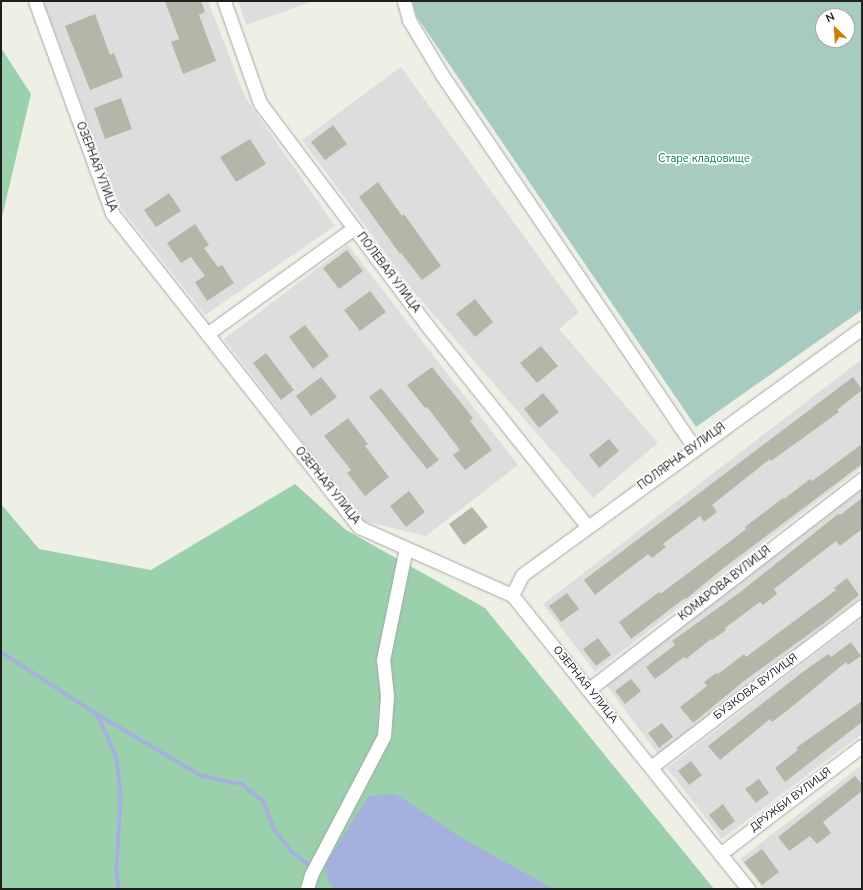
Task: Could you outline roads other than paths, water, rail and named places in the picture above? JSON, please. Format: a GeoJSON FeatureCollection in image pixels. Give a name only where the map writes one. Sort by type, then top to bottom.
{"type":"FeatureCollection","features":[{"type":"Feature","properties":{"kind":"street","name":"ОЗЕРНАЯ УЛИЦА"},"geometry":{"type":"LineString","coordinates":[[35,1],[112,213],[359,527],[512,595],[748,889]]}},
{"type":"Feature","properties":{"kind":"street","name":"ПОЛЕВАЯ УЛИЦА"},"geometry":{"type":"LineString","coordinates":[[224,1],[260,103],[429,328],[587,526]]}},
{"type":"Feature","properties":{"kind":"street"},"geometry":{"type":"LineString","coordinates":[[404,1],[409,20],[442,75],[695,448]]}},
{"type":"Feature","properties":{"kind":"street"},"geometry":{"type":"LineString","coordinates":[[207,334],[354,228]]}},
{"type":"Feature","properties":{"kind":"street","name":"ПОЛЯРНА ВУЛИЦЯ"},"geometry":{"type":"LineString","coordinates":[[512,595],[522,575],[587,526],[862,328]]}},
{"type":"Feature","properties":{"kind":"street","name":"КОМАРОВА ВУЛИЦЯ"},"geometry":{"type":"LineString","coordinates":[[588,690],[862,479]]}},
{"type":"Feature","properties":{"kind":"street"},"geometry":{"type":"LineString","coordinates":[[307,889],[311,875],[384,736],[387,696],[383,660],[406,548]]}},
{"type":"Feature","properties":{"kind":"street","name":"БУЗКОВА ВУЛИЦЯ"},"geometry":{"type":"LineString","coordinates":[[651,768],[862,606]]}},
{"type":"Feature","properties":{"kind":"street","name":"ДРУЖБИ ВУЛИЦЯ"},"geometry":{"type":"LineString","coordinates":[[720,854],[862,746]]}},
{"type":"Feature","properties":{"kind":"water"},"geometry":{"type":"Polygon","coordinates":[[[396,794],[460,837],[554,889],[335,889],[328,881],[325,866],[368,796],[396,794]]]}},
{"type":"Feature","properties":{"kind":"waterway"},"geometry":{"type":"LineString","coordinates":[[1,652],[97,714],[202,776],[242,784],[264,802],[275,830],[292,852],[309,865],[312,865]]}},
{"type":"Feature","properties":{"kind":"waterway"},"geometry":{"type":"LineString","coordinates":[[98,715],[117,758],[121,798],[117,868],[119,889]]}},
{"type":"Feature","properties":{"kind":"park label","name":"Старе кладовище"},"geometry":{"type":"Point","coordinates":[704,159]}}]}
